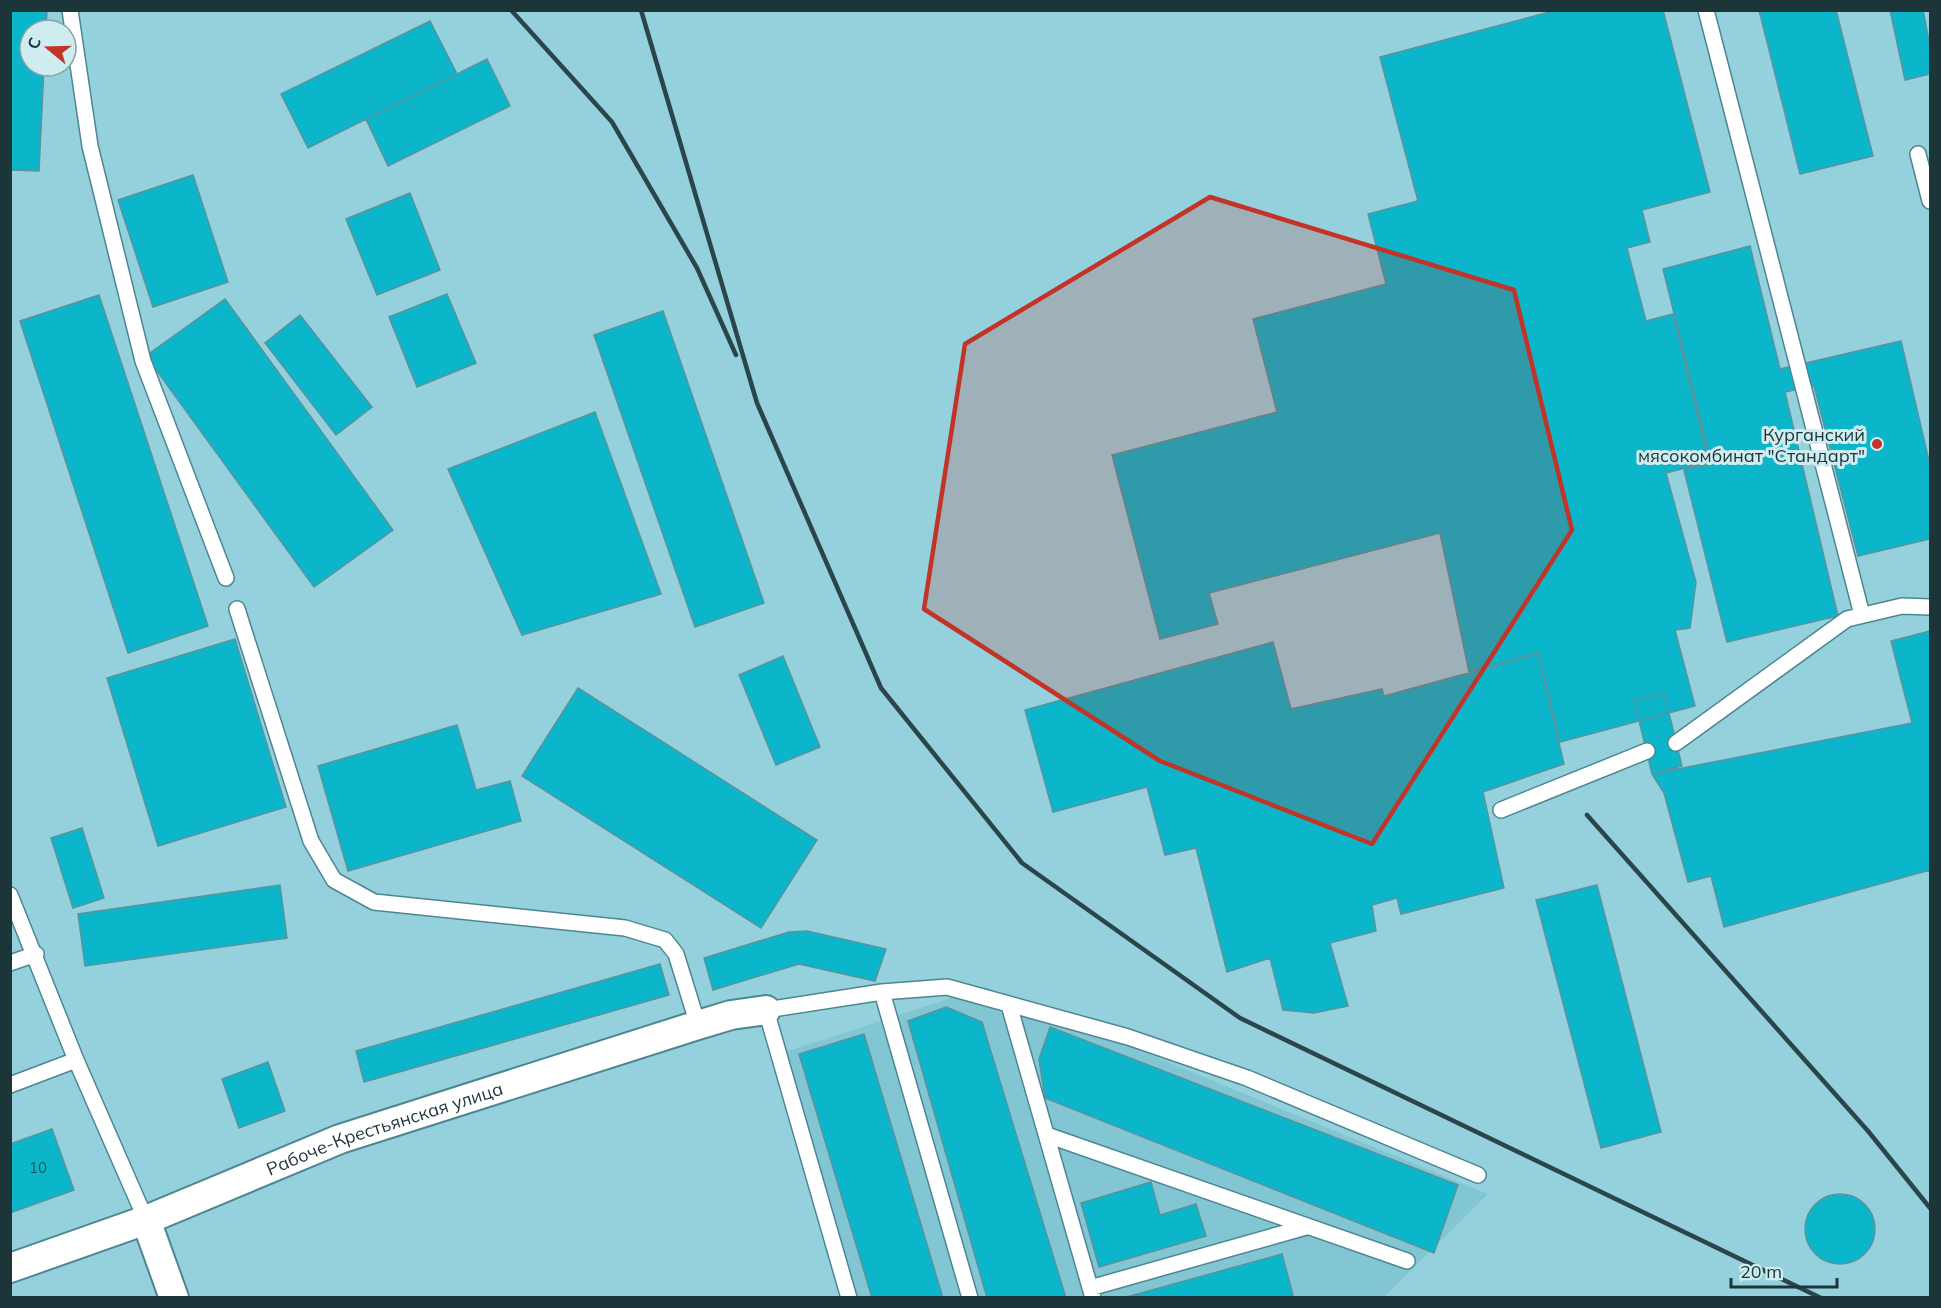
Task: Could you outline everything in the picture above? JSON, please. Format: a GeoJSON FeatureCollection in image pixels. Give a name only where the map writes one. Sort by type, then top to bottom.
{"type":"FeatureCollection","features":[{"type":"Feature","properties":{"kind":"street","name":"Рабоче-Крестьянская улица"},"geometry":{"type":"LineString","coordinates":[[10,1268],[146,1220],[340,1139],[698,1024],[731,1015],[766,1010]]}},
{"type":"Feature","properties":{"kind":"street"},"geometry":{"type":"LineString","coordinates":[[146,1220],[174,1298]]}},
{"type":"Feature","properties":{"kind":"lane"},"geometry":{"type":"LineString","coordinates":[[70,10],[90,146],[143,362],[226,578]]}},
{"type":"Feature","properties":{"kind":"lane"},"geometry":{"type":"LineString","coordinates":[[1706,10],[1862,615]]}},
{"type":"Feature","properties":{"kind":"lane"},"geometry":{"type":"LineString","coordinates":[[1918,154],[1930,201]]}},
{"type":"Feature","properties":{"kind":"lane"},"geometry":{"type":"LineString","coordinates":[[1676,743],[1847,619],[1902,606],[1930,607]]}},
{"type":"Feature","properties":{"kind":"lane"},"geometry":{"type":"LineString","coordinates":[[237,609],[311,840],[334,880],[374,903],[625,928],[665,940],[676,954],[698,1024]]}},
{"type":"Feature","properties":{"kind":"lane"},"geometry":{"type":"LineString","coordinates":[[1501,810],[1647,751]]}},
{"type":"Feature","properties":{"kind":"lane"},"geometry":{"type":"LineString","coordinates":[[10,895],[36,954],[76,1060],[146,1220]]}},
{"type":"Feature","properties":{"kind":"lane"},"geometry":{"type":"LineString","coordinates":[[10,963],[36,954]]}},
{"type":"Feature","properties":{"kind":"lane"},"geometry":{"type":"LineString","coordinates":[[849,1298],[766,1010],[882,992],[947,987],[1128,1037],[1247,1078],[1479,1175]]}},
{"type":"Feature","properties":{"kind":"lane"},"geometry":{"type":"LineString","coordinates":[[882,992],[970,1298]]}},
{"type":"Feature","properties":{"kind":"lane"},"geometry":{"type":"LineString","coordinates":[[1009,1005],[1092,1293],[1306,1227]]}},
{"type":"Feature","properties":{"kind":"lane"},"geometry":{"type":"LineString","coordinates":[[10,1085],[76,1060]]}},
{"type":"Feature","properties":{"kind":"lane"},"geometry":{"type":"LineString","coordinates":[[1047,1134],[1407,1261]]}},
{"type":"Feature","properties":{"kind":"highlighted area"},"geometry":{"type":"Polygon","coordinates":[[[1210,197],[1514,290],[1572,530],[1372,844],[1160,761],[924,609],[965,344],[1210,197]]]}},
{"type":"Feature","properties":{"kind":"shaded area"},"geometry":{"type":"Polygon","coordinates":[[[985,987],[1488,1194],[1384,1297],[855,1297],[776,1055],[985,987]]]}},
{"type":"Feature","properties":{"kind":"building"},"geometry":{"type":"Polygon","coordinates":[[[10,10],[47,10],[47,18],[18,18],[18,78],[43,78],[39,171],[10,170],[10,10]]]}},
{"type":"Feature","properties":{"kind":"building"},"geometry":{"type":"Polygon","coordinates":[[[1557,10],[1663,10],[1710,192],[1642,210],[1650,242],[1627,248],[1646,321],[1673,314],[1709,462],[1666,473],[1696,582],[1690,628],[1675,630],[1695,706],[1560,742],[1538,653],[1469,672],[1440,533],[1209,593],[1218,624],[1160,639],[1112,455],[1277,412],[1253,319],[1386,284],[1368,214],[1418,201],[1380,57],[1557,10]]]}},
{"type":"Feature","properties":{"kind":"building"},"geometry":{"type":"Polygon","coordinates":[[[1759,10],[1836,10],[1873,156],[1800,174],[1759,10]]]}},
{"type":"Feature","properties":{"kind":"building"},"geometry":{"type":"Polygon","coordinates":[[[1890,10],[1923,10],[1930,46],[1930,74],[1905,80],[1890,10]]]}},
{"type":"Feature","properties":{"kind":"building"},"geometry":{"type":"Polygon","coordinates":[[[430,21],[457,74],[308,148],[281,94],[430,21]]]}},
{"type":"Feature","properties":{"kind":"building"},"geometry":{"type":"Polygon","coordinates":[[[487,59],[510,106],[388,166],[366,119],[487,59]]]}},
{"type":"Feature","properties":{"kind":"building"},"geometry":{"type":"Polygon","coordinates":[[[193,175],[228,282],[153,307],[118,200],[193,175]]]}},
{"type":"Feature","properties":{"kind":"building"},"geometry":{"type":"Polygon","coordinates":[[[410,193],[440,270],[377,295],[346,219],[410,193]]]}},
{"type":"Feature","properties":{"kind":"building","name":"Курганский мясокомбинат \"Стандарт\""},"geometry":{"type":"Polygon","coordinates":[[[1750,246],[1780,369],[1901,341],[1930,465],[1930,539],[1858,556],[1814,386],[1785,392],[1838,616],[1727,642],[1684,470],[1711,463],[1663,269],[1750,246]]]}},
{"type":"Feature","properties":{"kind":"building"},"geometry":{"type":"Polygon","coordinates":[[[447,294],[476,363],[417,387],[389,317],[447,294]]]}},
{"type":"Feature","properties":{"kind":"building"},"geometry":{"type":"Polygon","coordinates":[[[99,295],[208,626],[128,653],[20,321],[99,295]]]}},
{"type":"Feature","properties":{"kind":"building"},"geometry":{"type":"Polygon","coordinates":[[[225,299],[393,530],[314,587],[146,356],[225,299]]]}},
{"type":"Feature","properties":{"kind":"building"},"geometry":{"type":"Polygon","coordinates":[[[663,311],[764,603],[695,627],[594,335],[663,311]]]}},
{"type":"Feature","properties":{"kind":"building"},"geometry":{"type":"Polygon","coordinates":[[[300,315],[372,407],[336,435],[265,343],[300,315]]]}},
{"type":"Feature","properties":{"kind":"building"},"geometry":{"type":"Polygon","coordinates":[[[595,412],[661,594],[522,635],[448,469],[595,412]]]}},
{"type":"Feature","properties":{"kind":"building"},"geometry":{"type":"Polygon","coordinates":[[[1930,631],[1930,870],[1724,927],[1711,876],[1688,882],[1664,793],[1652,774],[1912,723],[1891,641],[1930,631]]]}},
{"type":"Feature","properties":{"kind":"building"},"geometry":{"type":"Polygon","coordinates":[[[235,639],[286,807],[158,846],[107,678],[235,639]]]}},
{"type":"Feature","properties":{"kind":"building"},"geometry":{"type":"Polygon","coordinates":[[[1273,642],[1291,709],[1382,689],[1384,696],[1538,654],[1564,764],[1483,792],[1504,888],[1401,914],[1397,898],[1372,905],[1376,931],[1330,943],[1348,1006],[1314,1013],[1283,1010],[1270,958],[1227,972],[1196,848],[1165,855],[1147,787],[1053,812],[1025,710],[1273,642]]]}},
{"type":"Feature","properties":{"kind":"building"},"geometry":{"type":"Polygon","coordinates":[[[783,656],[820,747],[776,765],[739,675],[783,656]]]}},
{"type":"Feature","properties":{"kind":"building"},"geometry":{"type":"Polygon","coordinates":[[[578,688],[817,840],[761,928],[522,776],[578,688]]]}},
{"type":"Feature","properties":{"kind":"building"},"geometry":{"type":"Polygon","coordinates":[[[1664,693],[1682,766],[1652,774],[1634,700],[1664,693]]]}},
{"type":"Feature","properties":{"kind":"building"},"geometry":{"type":"Polygon","coordinates":[[[457,725],[476,790],[510,781],[521,821],[348,871],[318,766],[457,725]]]}},
{"type":"Feature","properties":{"kind":"building"},"geometry":{"type":"Polygon","coordinates":[[[82,828],[104,898],[73,908],[51,838],[82,828]]]}},
{"type":"Feature","properties":{"kind":"building"},"geometry":{"type":"Polygon","coordinates":[[[280,885],[287,938],[85,966],[78,914],[280,885]]]}},
{"type":"Feature","properties":{"kind":"building"},"geometry":{"type":"Polygon","coordinates":[[[1597,885],[1661,1132],[1601,1148],[1536,900],[1597,885]]]}},
{"type":"Feature","properties":{"kind":"building"},"geometry":{"type":"Polygon","coordinates":[[[807,931],[886,949],[875,981],[799,964],[713,990],[704,958],[789,932],[807,931]]]}},
{"type":"Feature","properties":{"kind":"building"},"geometry":{"type":"Polygon","coordinates":[[[660,964],[669,995],[364,1082],[356,1051],[660,964]]]}},
{"type":"Feature","properties":{"kind":"building"},"geometry":{"type":"Polygon","coordinates":[[[946,1007],[982,1022],[1066,1298],[987,1298],[908,1021],[946,1007]]]}},
{"type":"Feature","properties":{"kind":"building"},"geometry":{"type":"Polygon","coordinates":[[[1050,1027],[1458,1185],[1434,1253],[1045,1098],[1039,1059],[1050,1027]]]}},
{"type":"Feature","properties":{"kind":"building"},"geometry":{"type":"Polygon","coordinates":[[[864,1034],[943,1298],[872,1298],[799,1054],[864,1034]]]}},
{"type":"Feature","properties":{"kind":"building"},"geometry":{"type":"Polygon","coordinates":[[[268,1062],[285,1111],[239,1128],[222,1079],[268,1062]]]}},
{"type":"Feature","properties":{"kind":"building"},"geometry":{"type":"Polygon","coordinates":[[[52,1129],[74,1190],[10,1213],[10,1144],[52,1129]]]}},
{"type":"Feature","properties":{"kind":"building"},"geometry":{"type":"Polygon","coordinates":[[[1151,1182],[1160,1215],[1196,1204],[1206,1236],[1099,1267],[1081,1203],[1151,1182]]]}},
{"type":"Feature","properties":{"kind":"building"},"geometry":{"type":"Polygon","coordinates":[[[1840,1194],[1853,1197],[1865,1204],[1872,1216],[1875,1229],[1872,1242],[1865,1254],[1853,1261],[1840,1264],[1827,1261],[1815,1254],[1808,1242],[1805,1229],[1808,1216],[1815,1204],[1827,1197],[1840,1194]]]}},
{"type":"Feature","properties":{"kind":"building"},"geometry":{"type":"Polygon","coordinates":[[[1282,1254],[1293,1295],[1283,1298],[1123,1298],[1282,1254]]]}},
{"type":"Feature","properties":{"kind":"railway"},"geometry":{"type":"LineString","coordinates":[[511,10],[612,122],[697,268],[736,355]]}},
{"type":"Feature","properties":{"kind":"railway"},"geometry":{"type":"LineString","coordinates":[[641,10],[757,403],[881,688],[1022,863],[1240,1018],[1821,1298]]}},
{"type":"Feature","properties":{"kind":"railway"},"geometry":{"type":"LineString","coordinates":[[1587,815],[1868,1131],[1930,1208]]}},
{"type":"Feature","properties":{"kind":"place","name":"Курганский мясокомбинат \"Стандарт\""},"geometry":{"type":"Point","coordinates":[1877,444]}}]}
